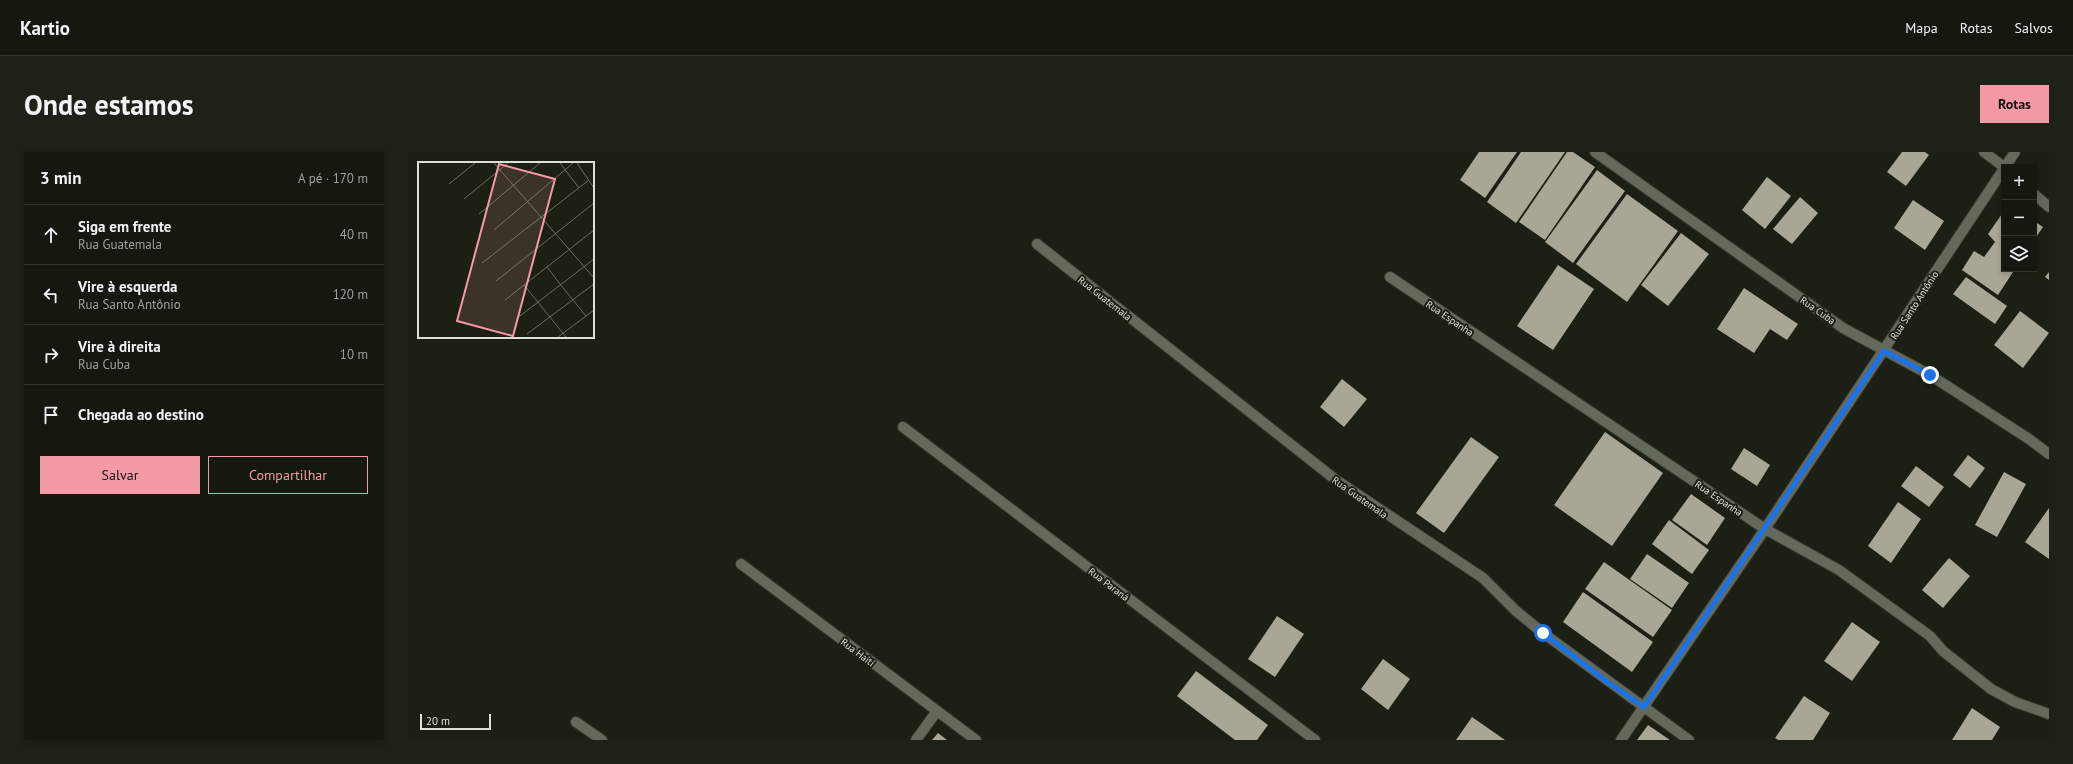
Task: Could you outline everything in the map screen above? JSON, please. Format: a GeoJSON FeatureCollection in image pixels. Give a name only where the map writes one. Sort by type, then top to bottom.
{"type":"FeatureCollection","features":[{"type":"Feature","properties":{"kind":"street","name":"Rua Cuba"},"geometry":{"type":"LineString","coordinates":[[1595,152],[1836,323],[1884,351],[1930,375],[2029,439],[2049,454]]}},
{"type":"Feature","properties":{"kind":"street"},"geometry":{"type":"LineString","coordinates":[[1984,152],[2001,165]]}},
{"type":"Feature","properties":{"kind":"street","name":"Rua Santo Antônio"},"geometry":{"type":"LineString","coordinates":[[2006,164],[2015,152]]}},
{"type":"Feature","properties":{"kind":"street","name":"Rua Santo Antônio"},"geometry":{"type":"LineString","coordinates":[[1621,740],[1765,529],[1884,351],[2001,172]]}},
{"type":"Feature","properties":{"kind":"street"},"geometry":{"type":"LineString","coordinates":[[2037,197],[2049,207]]}},
{"type":"Feature","properties":{"kind":"street","name":"Rua Guatemala"},"geometry":{"type":"LineString","coordinates":[[1037,244],[1336,480],[1483,578],[1516,611],[1543,633],[1606,681],[1689,740]]}},
{"type":"Feature","properties":{"kind":"street","name":"Rua Espanha"},"geometry":{"type":"LineString","coordinates":[[1390,277],[1765,529],[1839,570],[1930,636],[1949,655],[1991,689],[2015,702],[2049,714]]}},
{"type":"Feature","properties":{"kind":"street","name":"Rua Paraná"},"geometry":{"type":"LineString","coordinates":[[903,427],[1315,740]]}},
{"type":"Feature","properties":{"kind":"street","name":"Rua Haiti"},"geometry":{"type":"LineString","coordinates":[[741,564],[976,740]]}},
{"type":"Feature","properties":{"kind":"street"},"geometry":{"type":"LineString","coordinates":[[916,740],[937,711]]}},
{"type":"Feature","properties":{"kind":"street"},"geometry":{"type":"LineString","coordinates":[[576,722],[602,740]]}},
{"type":"Feature","properties":{"kind":"building"},"geometry":{"type":"Polygon","coordinates":[[[1479,152],[1517,152],[1485,198],[1460,180],[1479,152]]]}},
{"type":"Feature","properties":{"kind":"building"},"geometry":{"type":"Polygon","coordinates":[[[1521,152],[1565,152],[1516,223],[1487,202],[1521,152]]]}},
{"type":"Feature","properties":{"kind":"building"},"geometry":{"type":"Polygon","coordinates":[[[1567,152],[1573,152],[1595,167],[1545,240],[1519,222],[1567,152]]]}},
{"type":"Feature","properties":{"kind":"building"},"geometry":{"type":"Polygon","coordinates":[[[1902,152],[1925,152],[1929,155],[1906,186],[1887,172],[1902,152]]]}},
{"type":"Feature","properties":{"kind":"building"},"geometry":{"type":"Polygon","coordinates":[[[1597,170],[1625,191],[1573,263],[1545,242],[1597,170]]]}},
{"type":"Feature","properties":{"kind":"building"},"geometry":{"type":"Polygon","coordinates":[[[1767,177],[1791,196],[1765,229],[1742,210],[1767,177]]]}},
{"type":"Feature","properties":{"kind":"building"},"geometry":{"type":"Polygon","coordinates":[[[1627,194],[1678,231],[1627,302],[1576,264],[1627,194]]]}},
{"type":"Feature","properties":{"kind":"building"},"geometry":{"type":"Polygon","coordinates":[[[1800,197],[1818,213],[1792,244],[1773,229],[1800,197]]]}},
{"type":"Feature","properties":{"kind":"building"},"geometry":{"type":"Polygon","coordinates":[[[1913,200],[1944,221],[1925,250],[1894,228],[1913,200]]]}},
{"type":"Feature","properties":{"kind":"building"},"geometry":{"type":"Polygon","coordinates":[[[2001,215],[2001,272],[2013,272],[1998,295],[1962,270],[1974,251],[1984,257],[1995,242],[1988,234],[2001,215]]]}},
{"type":"Feature","properties":{"kind":"building"},"geometry":{"type":"Polygon","coordinates":[[[2037,223],[2043,227],[2037,236],[2037,223]]]}},
{"type":"Feature","properties":{"kind":"building"},"geometry":{"type":"Polygon","coordinates":[[[1681,233],[1709,254],[1668,306],[1641,285],[1681,233]]]}},
{"type":"Feature","properties":{"kind":"building"},"geometry":{"type":"Polygon","coordinates":[[[1558,265],[1594,289],[1553,350],[1517,326],[1558,265]]]}},
{"type":"Feature","properties":{"kind":"building"},"geometry":{"type":"Polygon","coordinates":[[[2049,272],[2049,280],[2045,277],[2049,272]]]}},
{"type":"Feature","properties":{"kind":"building"},"geometry":{"type":"Polygon","coordinates":[[[1966,277],[2007,306],[1995,324],[1953,294],[1966,277]]]}},
{"type":"Feature","properties":{"kind":"building"},"geometry":{"type":"Polygon","coordinates":[[[1744,288],[1798,324],[1787,340],[1770,329],[1754,353],[1717,329],[1744,288]]]}},
{"type":"Feature","properties":{"kind":"building"},"geometry":{"type":"Polygon","coordinates":[[[2020,311],[2049,333],[2023,368],[1994,345],[2020,311]]]}},
{"type":"Feature","properties":{"kind":"building"},"geometry":{"type":"Polygon","coordinates":[[[1342,379],[1367,399],[1344,427],[1320,407],[1342,379]]]}},
{"type":"Feature","properties":{"kind":"building"},"geometry":{"type":"Polygon","coordinates":[[[1605,432],[1663,473],[1612,546],[1554,505],[1605,432]]]}},
{"type":"Feature","properties":{"kind":"building"},"geometry":{"type":"Polygon","coordinates":[[[1471,437],[1499,457],[1444,533],[1416,513],[1471,437]]]}},
{"type":"Feature","properties":{"kind":"building"},"geometry":{"type":"Polygon","coordinates":[[[1744,448],[1770,465],[1757,486],[1731,469],[1744,448]]]}},
{"type":"Feature","properties":{"kind":"building"},"geometry":{"type":"Polygon","coordinates":[[[1968,455],[1985,468],[1970,488],[1953,475],[1968,455]]]}},
{"type":"Feature","properties":{"kind":"building"},"geometry":{"type":"Polygon","coordinates":[[[1916,466],[1944,487],[1929,507],[1901,486],[1916,466]]]}},
{"type":"Feature","properties":{"kind":"building"},"geometry":{"type":"Polygon","coordinates":[[[2004,472],[2026,484],[1997,537],[1975,525],[2004,472]]]}},
{"type":"Feature","properties":{"kind":"building"},"geometry":{"type":"Polygon","coordinates":[[[1691,494],[1725,518],[1707,545],[1672,520],[1691,494]]]}},
{"type":"Feature","properties":{"kind":"building"},"geometry":{"type":"Polygon","coordinates":[[[1898,502],[1921,519],[1891,563],[1868,546],[1898,502]]]}},
{"type":"Feature","properties":{"kind":"building"},"geometry":{"type":"Polygon","coordinates":[[[2049,508],[2049,559],[2025,542],[2049,508]]]}},
{"type":"Feature","properties":{"kind":"building"},"geometry":{"type":"Polygon","coordinates":[[[1669,520],[1709,550],[1692,574],[1652,544],[1669,520]]]}},
{"type":"Feature","properties":{"kind":"building"},"geometry":{"type":"Polygon","coordinates":[[[1647,554],[1689,583],[1672,608],[1630,579],[1647,554]]]}},
{"type":"Feature","properties":{"kind":"building"},"geometry":{"type":"Polygon","coordinates":[[[1949,558],[1970,576],[1943,608],[1922,590],[1949,558]]]}},
{"type":"Feature","properties":{"kind":"building"},"geometry":{"type":"Polygon","coordinates":[[[1604,562],[1672,610],[1653,637],[1585,589],[1604,562]]]}},
{"type":"Feature","properties":{"kind":"building"},"geometry":{"type":"Polygon","coordinates":[[[1583,592],[1653,642],[1632,672],[1563,622],[1583,592]]]}},
{"type":"Feature","properties":{"kind":"building"},"geometry":{"type":"Polygon","coordinates":[[[1277,616],[1304,634],[1275,677],[1248,659],[1277,616]]]}},
{"type":"Feature","properties":{"kind":"building"},"geometry":{"type":"Polygon","coordinates":[[[1852,622],[1880,642],[1852,681],[1824,661],[1852,622]]]}},
{"type":"Feature","properties":{"kind":"building"},"geometry":{"type":"Polygon","coordinates":[[[1383,659],[1410,679],[1388,710],[1361,689],[1383,659]]]}},
{"type":"Feature","properties":{"kind":"building"},"geometry":{"type":"Polygon","coordinates":[[[1196,671],[1268,725],[1257,740],[1235,740],[1177,696],[1196,671]]]}},
{"type":"Feature","properties":{"kind":"building"},"geometry":{"type":"Polygon","coordinates":[[[1804,696],[1830,713],[1813,740],[1778,740],[1775,738],[1804,696]]]}},
{"type":"Feature","properties":{"kind":"building"},"geometry":{"type":"Polygon","coordinates":[[[1972,708],[2000,727],[1992,740],[1952,740],[1972,708]]]}},
{"type":"Feature","properties":{"kind":"building"},"geometry":{"type":"Polygon","coordinates":[[[1472,717],[1505,740],[1456,740],[1472,717]]]}},
{"type":"Feature","properties":{"kind":"building"},"geometry":{"type":"Polygon","coordinates":[[[1648,725],[1670,740],[1637,740],[1648,725]]]}},
{"type":"Feature","properties":{"kind":"building"},"geometry":{"type":"Polygon","coordinates":[[[938,733],[947,740],[932,740],[938,733]]]}},
{"type":"Feature","properties":{"kind":"route"},"geometry":{"type":"LineString","coordinates":[[1543,633],[1606,681],[1644,707],[1884,351],[1906,361],[1930,375]]}}]}
